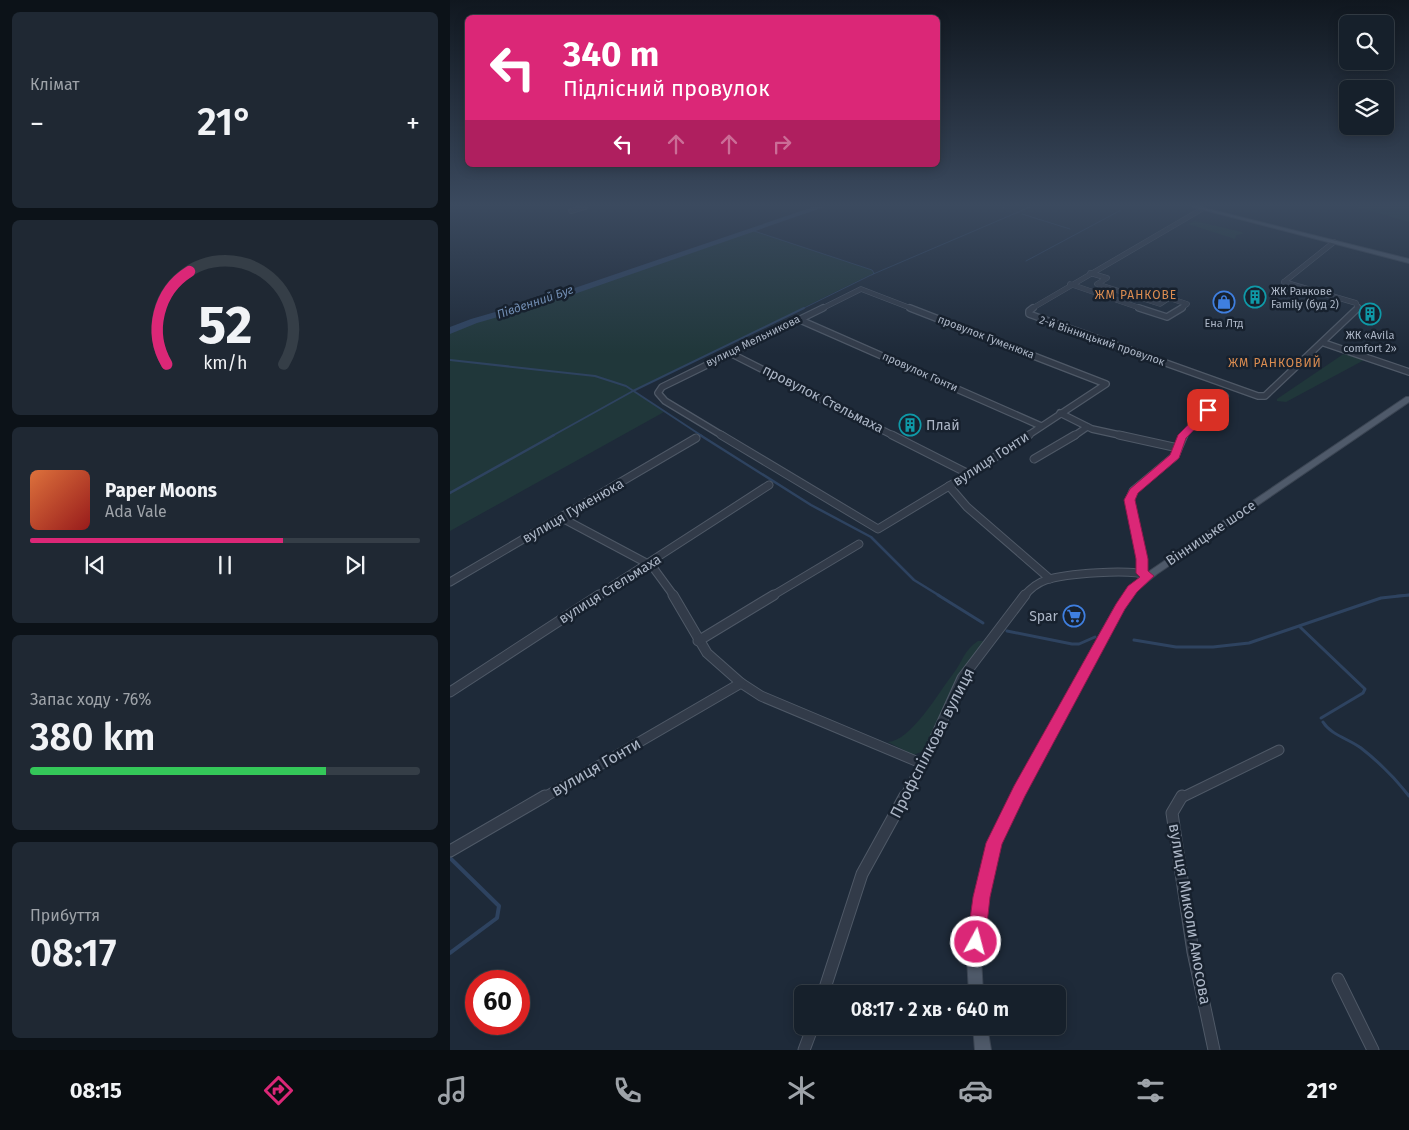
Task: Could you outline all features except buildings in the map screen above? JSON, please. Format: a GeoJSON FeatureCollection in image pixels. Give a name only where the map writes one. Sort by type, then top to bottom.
{"type":"FeatureCollection","features":[{"type":"Feature","properties":{"kind":"main road"},"geometry":{"type":"LineString","coordinates":[[1392,256],[1409,260]]}},
{"type":"Feature","properties":{"kind":"main road","name":"Вінницьке шосе"},"geometry":{"type":"LineString","coordinates":[[976,985],[974,957],[982,897],[994,843],[1019,791],[1120,607],[1133,589],[1145,574],[1409,399]]}},
{"type":"Feature","properties":{"kind":"main road"},"geometry":{"type":"LineString","coordinates":[[981,1035],[983,1050]]}},
{"type":"Feature","properties":{"kind":"street","name":"2-й Вінницький провулок"},"geometry":{"type":"LineString","coordinates":[[1120,256],[1032,308],[1028,311],[1029,314],[1258,396],[1268,395],[1324,342]]}},
{"type":"Feature","properties":{"kind":"street"},"geometry":{"type":"LineString","coordinates":[[1316,256],[1284,282],[1346,298],[1356,303],[1358,309],[1324,342],[1409,372]]}},
{"type":"Feature","properties":{"kind":"street"},"geometry":{"type":"LineString","coordinates":[[1070,284],[1167,317],[1187,304],[1169,298],[1160,304],[1097,284],[1107,278],[1090,273]]}},
{"type":"Feature","properties":{"kind":"street","name":"вулиця Мельникова"},"geometry":{"type":"LineString","coordinates":[[861,289],[662,387],[658,393],[665,401],[878,528]]}},
{"type":"Feature","properties":{"kind":"street","name":"провулок Гуменюка"},"geometry":{"type":"LineString","coordinates":[[861,289],[1106,384],[1102,386]]}},
{"type":"Feature","properties":{"kind":"street","name":"провулок Гонти"},"geometry":{"type":"LineString","coordinates":[[798,319],[1041,426]]}},
{"type":"Feature","properties":{"kind":"street","name":"провулок Стельмаха"},"geometry":{"type":"LineString","coordinates":[[730,353],[969,474]]}},
{"type":"Feature","properties":{"kind":"street","name":"вулиця Гонти"},"geometry":{"type":"LineString","coordinates":[[878,528],[969,474],[1102,386]]}},
{"type":"Feature","properties":{"kind":"street"},"geometry":{"type":"LineString","coordinates":[[1145,574],[1129,500],[1134,491],[1175,456],[1182,438],[1194,424],[1225,396]]}},
{"type":"Feature","properties":{"kind":"street"},"geometry":{"type":"LineString","coordinates":[[1060,414],[1087,427],[1178,448]]}},
{"type":"Feature","properties":{"kind":"street"},"geometry":{"type":"LineString","coordinates":[[1034,459],[1062,444],[1087,427]]}},
{"type":"Feature","properties":{"kind":"street","name":"вулиця Гуменюка"},"geometry":{"type":"LineString","coordinates":[[450,582],[696,438]]}},
{"type":"Feature","properties":{"kind":"street","name":"вулиця Стельмаха"},"geometry":{"type":"LineString","coordinates":[[450,692],[769,485]]}},
{"type":"Feature","properties":{"kind":"street"},"geometry":{"type":"LineString","coordinates":[[949,486],[967,507],[1050,579]]}},
{"type":"Feature","properties":{"kind":"street"},"geometry":{"type":"LineString","coordinates":[[562,518],[652,566],[670,589],[698,641],[707,653],[741,683],[761,696],[923,764]]}},
{"type":"Feature","properties":{"kind":"street"},"geometry":{"type":"LineString","coordinates":[[698,641],[859,544]]}},
{"type":"Feature","properties":{"kind":"street","name":"Профспілкова вулиця"},"geometry":{"type":"LineString","coordinates":[[826,985],[862,874],[923,764],[962,678],[1005,619],[1029,590],[1041,582],[1050,579],[1063,576],[1145,574]]}},
{"type":"Feature","properties":{"kind":"street","name":"вулиця Гонти"},"geometry":{"type":"LineString","coordinates":[[450,851],[741,683]]}},
{"type":"Feature","properties":{"kind":"street","name":"вулиця Миколи Амосова"},"geometry":{"type":"LineString","coordinates":[[1214,1050],[1193,952],[1172,813],[1181,797],[1279,750]]}},
{"type":"Feature","properties":{"kind":"street"},"geometry":{"type":"LineString","coordinates":[[1338,979],[1373,1050]]}},
{"type":"Feature","properties":{"kind":"street"},"geometry":{"type":"LineString","coordinates":[[804,1050],[810,1035]]}},
{"type":"Feature","properties":{"kind":"green space"},"geometry":{"type":"Polygon","coordinates":[[[676,256],[830,256],[872,270],[874,273],[634,391],[664,412],[450,531],[450,331],[473,321],[560,296],[676,256]]]}},
{"type":"Feature","properties":{"kind":"green space"},"geometry":{"type":"Polygon","coordinates":[[[1345,353],[1366,359],[1286,402],[1277,401],[1277,399],[1345,353]]]}},
{"type":"Feature","properties":{"kind":"green space"},"geometry":{"type":"Polygon","coordinates":[[[978,641],[985,641],[961,672],[924,751],[913,755],[888,742],[897,740],[915,725],[973,644],[978,641]]]}},
{"type":"Feature","properties":{"kind":"waterway","name":"Південний Буг"},"geometry":{"type":"LineString","coordinates":[[450,331],[474,321],[560,296],[677,256]]}},
{"type":"Feature","properties":{"kind":"waterway"},"geometry":{"type":"LineString","coordinates":[[830,256],[872,270],[873,274]]}},
{"type":"Feature","properties":{"kind":"waterway"},"geometry":{"type":"LineString","coordinates":[[873,274],[915,256]]}},
{"type":"Feature","properties":{"kind":"waterway"},"geometry":{"type":"LineString","coordinates":[[1026,261],[1035,256]]}},
{"type":"Feature","properties":{"kind":"waterway"},"geometry":{"type":"LineString","coordinates":[[802,309],[873,274]]}},
{"type":"Feature","properties":{"kind":"waterway"},"geometry":{"type":"LineString","coordinates":[[633,391],[804,308]]}},
{"type":"Feature","properties":{"kind":"waterway"},"geometry":{"type":"LineString","coordinates":[[450,360],[595,376],[626,386],[633,391]]}},
{"type":"Feature","properties":{"kind":"waterway"},"geometry":{"type":"LineString","coordinates":[[552,436],[633,391]]}},
{"type":"Feature","properties":{"kind":"waterway"},"geometry":{"type":"LineString","coordinates":[[633,391],[702,436]]}},
{"type":"Feature","properties":{"kind":"waterway"},"geometry":{"type":"LineString","coordinates":[[450,493],[554,435]]}},
{"type":"Feature","properties":{"kind":"waterway"},"geometry":{"type":"LineString","coordinates":[[700,435],[811,505],[871,537],[914,580],[940,596]]}},
{"type":"Feature","properties":{"kind":"waterway"},"geometry":{"type":"LineString","coordinates":[[938,595],[983,623]]}},
{"type":"Feature","properties":{"kind":"waterway"},"geometry":{"type":"LineString","coordinates":[[1134,640],[1176,647],[1213,647],[1249,643],[1381,598],[1409,595],[1397,596]]}},
{"type":"Feature","properties":{"kind":"waterway"},"geometry":{"type":"LineString","coordinates":[[1300,627],[1365,689],[1363,693],[1321,718]]}},
{"type":"Feature","properties":{"kind":"waterway"},"geometry":{"type":"LineString","coordinates":[[1007,631],[1072,644],[1079,644],[1095,637]]}},
{"type":"Feature","properties":{"kind":"waterway"},"geometry":{"type":"LineString","coordinates":[[1323,722],[1331,730],[1361,748],[1374,759],[1409,796]]}},
{"type":"Feature","properties":{"kind":"waterway"},"geometry":{"type":"LineString","coordinates":[[450,858],[499,906],[497,918],[450,953]]}},
{"type":"Feature","properties":{"kind":"place","name":"ЖК Ранкове Family (буд 2)"},"geometry":{"type":"Point","coordinates":[1255,297]}},
{"type":"Feature","properties":{"kind":"place","name":"Ена Лтд"},"geometry":{"type":"Point","coordinates":[1224,302]}},
{"type":"Feature","properties":{"kind":"place","name":"ЖК «Avila comfort 2»"},"geometry":{"type":"Point","coordinates":[1370,314]}},
{"type":"Feature","properties":{"kind":"place","name":"Плай"},"geometry":{"type":"Point","coordinates":[910,425]}},
{"type":"Feature","properties":{"kind":"place","name":"Spar"},"geometry":{"type":"Point","coordinates":[1074,616]}},
{"type":"Feature","properties":{"kind":"district","name":"ЖМ РАНКОВЕ"},"geometry":{"type":"Point","coordinates":[1136,295]}},
{"type":"Feature","properties":{"kind":"district","name":"ЖМ РАНКОВИЙ"},"geometry":{"type":"Point","coordinates":[1275,363]}},
{"type":"Feature","properties":{"kind":"route"},"geometry":{"type":"LineString","coordinates":[[976,942],[982,897],[994,843],[1019,791],[1120,607],[1133,589],[1148,576],[1142,573],[1142,559],[1129,500],[1134,491],[1175,456],[1182,438],[1208,410]]}}]}
